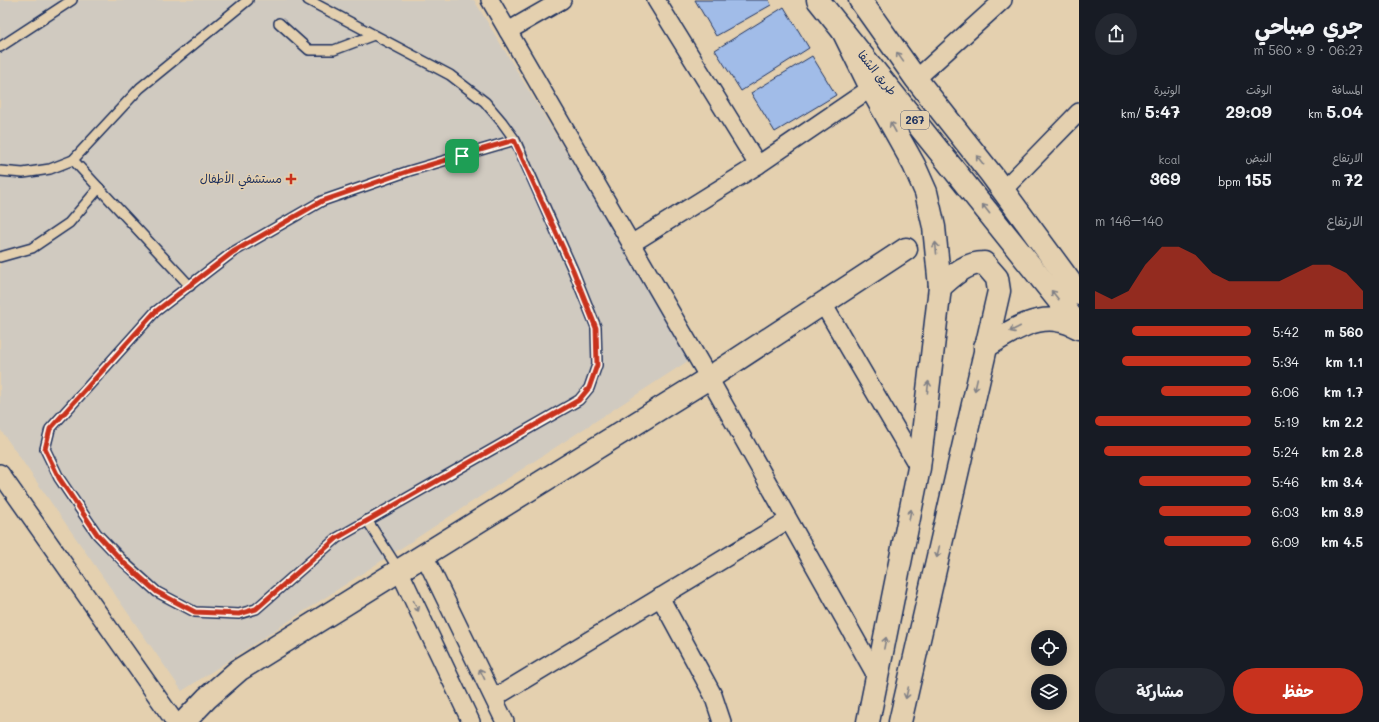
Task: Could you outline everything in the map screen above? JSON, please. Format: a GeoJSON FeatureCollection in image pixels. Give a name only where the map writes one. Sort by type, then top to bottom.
{"type":"FeatureCollection","features":[{"type":"Feature","properties":{"kind":"main road","name":"طريق الشفا"},"geometry":{"type":"LineString","coordinates":[[818,0],[1079,327]]}},
{"type":"Feature","properties":{"kind":"main road","name":"267"},"geometry":{"type":"LineString","coordinates":[[860,0],[916,79],[1003,190],[1079,294]]}},
{"type":"Feature","properties":{"kind":"main road"},"geometry":{"type":"LineString","coordinates":[[843,31],[871,88],[914,165],[926,192],[934,227],[940,287],[919,468],[878,679],[868,722]]}},
{"type":"Feature","properties":{"kind":"main road"},"geometry":{"type":"LineString","coordinates":[[184,722],[207,698],[239,670],[709,378],[822,302],[906,249]]}},
{"type":"Feature","properties":{"kind":"main road"},"geometry":{"type":"LineString","coordinates":[[900,722],[985,346],[999,291],[997,278],[984,264],[973,264],[957,272],[940,287]]}},
{"type":"Feature","properties":{"kind":"main road"},"geometry":{"type":"LineString","coordinates":[[985,346],[1023,325],[1035,322],[1061,321],[1079,327]]}},
{"type":"Feature","properties":{"kind":"street"},"geometry":{"type":"LineString","coordinates":[[490,0],[709,378],[878,679]]}},
{"type":"Feature","properties":{"kind":"street"},"geometry":{"type":"LineString","coordinates":[[508,31],[562,0]]}},
{"type":"Feature","properties":{"kind":"street"},"geometry":{"type":"LineString","coordinates":[[656,0],[758,165]]}},
{"type":"Feature","properties":{"kind":"street"},"geometry":{"type":"LineString","coordinates":[[916,79],[1003,0]]}},
{"type":"Feature","properties":{"kind":"street"},"geometry":{"type":"LineString","coordinates":[[631,244],[758,165],[871,88]]}},
{"type":"Feature","properties":{"kind":"street"},"geometry":{"type":"LineString","coordinates":[[1003,190],[1079,112]]}},
{"type":"Feature","properties":{"kind":"street"},"geometry":{"type":"LineString","coordinates":[[822,302],[919,468]]}},
{"type":"Feature","properties":{"kind":"street"},"geometry":{"type":"LineString","coordinates":[[0,473],[175,722]]}},
{"type":"Feature","properties":{"kind":"street"},"geometry":{"type":"LineString","coordinates":[[494,698],[788,520]]}},
{"type":"Feature","properties":{"kind":"street"},"geometry":{"type":"LineString","coordinates":[[424,555],[505,722]]}},
{"type":"Feature","properties":{"kind":"street"},"geometry":{"type":"LineString","coordinates":[[399,570],[471,722]]}},
{"type":"Feature","properties":{"kind":"street"},"geometry":{"type":"LineString","coordinates":[[660,597],[713,695],[722,722]]}},
{"type":"Feature","properties":{"kind":"lane"},"geometry":{"type":"LineString","coordinates":[[0,47],[72,0]]}},
{"type":"Feature","properties":{"kind":"lane"},"geometry":{"type":"LineString","coordinates":[[0,170],[23,173],[50,169],[73,160],[140,88],[248,0]]}},
{"type":"Feature","properties":{"kind":"lane"},"geometry":{"type":"LineString","coordinates":[[308,0],[450,75],[485,102],[502,122],[514,140],[573,270],[596,328],[597,365],[589,388],[579,400],[337,538],[256,609],[239,614],[195,612],[178,605],[157,592],[125,564],[97,534],[59,478],[45,449],[50,429],[155,312],[233,252],[322,201],[409,171],[514,140]]}},
{"type":"Feature","properties":{"kind":"lane"},"geometry":{"type":"LineString","coordinates":[[279,23],[309,50],[334,50],[374,35]]}},
{"type":"Feature","properties":{"kind":"lane"},"geometry":{"type":"LineString","coordinates":[[73,160],[190,286]]}},
{"type":"Feature","properties":{"kind":"lane"},"geometry":{"type":"LineString","coordinates":[[0,257],[32,248],[69,223],[99,188]]}},
{"type":"Feature","properties":{"kind":"lane"},"geometry":{"type":"LineString","coordinates":[[367,520],[399,570]]}},
{"type":"Feature","properties":{"kind":"shaded area","name":"مستشفي الأطفال"},"geometry":{"type":"Polygon","coordinates":[[[0,0],[474,0],[691,359],[182,691],[0,429],[0,0]]]}},
{"type":"Feature","properties":{"kind":"building"},"geometry":{"type":"Polygon","coordinates":[[[695,0],[769,0],[771,5],[716,36],[695,0]]]}},
{"type":"Feature","properties":{"kind":"building"},"geometry":{"type":"Polygon","coordinates":[[[784,7],[809,48],[741,91],[715,50],[784,7]]]}},
{"type":"Feature","properties":{"kind":"building"},"geometry":{"type":"Polygon","coordinates":[[[812,56],[836,95],[775,132],[751,93],[812,56]]]}},
{"type":"Feature","properties":{"kind":"place","name":"مستشفي الأطفال"},"geometry":{"type":"Point","coordinates":[291,179]}},
{"type":"Feature","properties":{"kind":"route"},"geometry":{"type":"LineString","coordinates":[[514,140],[573,270],[596,328],[597,365],[589,388],[579,400],[337,538],[256,609],[239,614],[195,612],[178,605],[157,592],[125,564],[97,534],[59,478],[45,449],[48,443],[50,429],[155,312],[233,252],[322,201],[409,171],[462,156],[514,140]]}}]}
